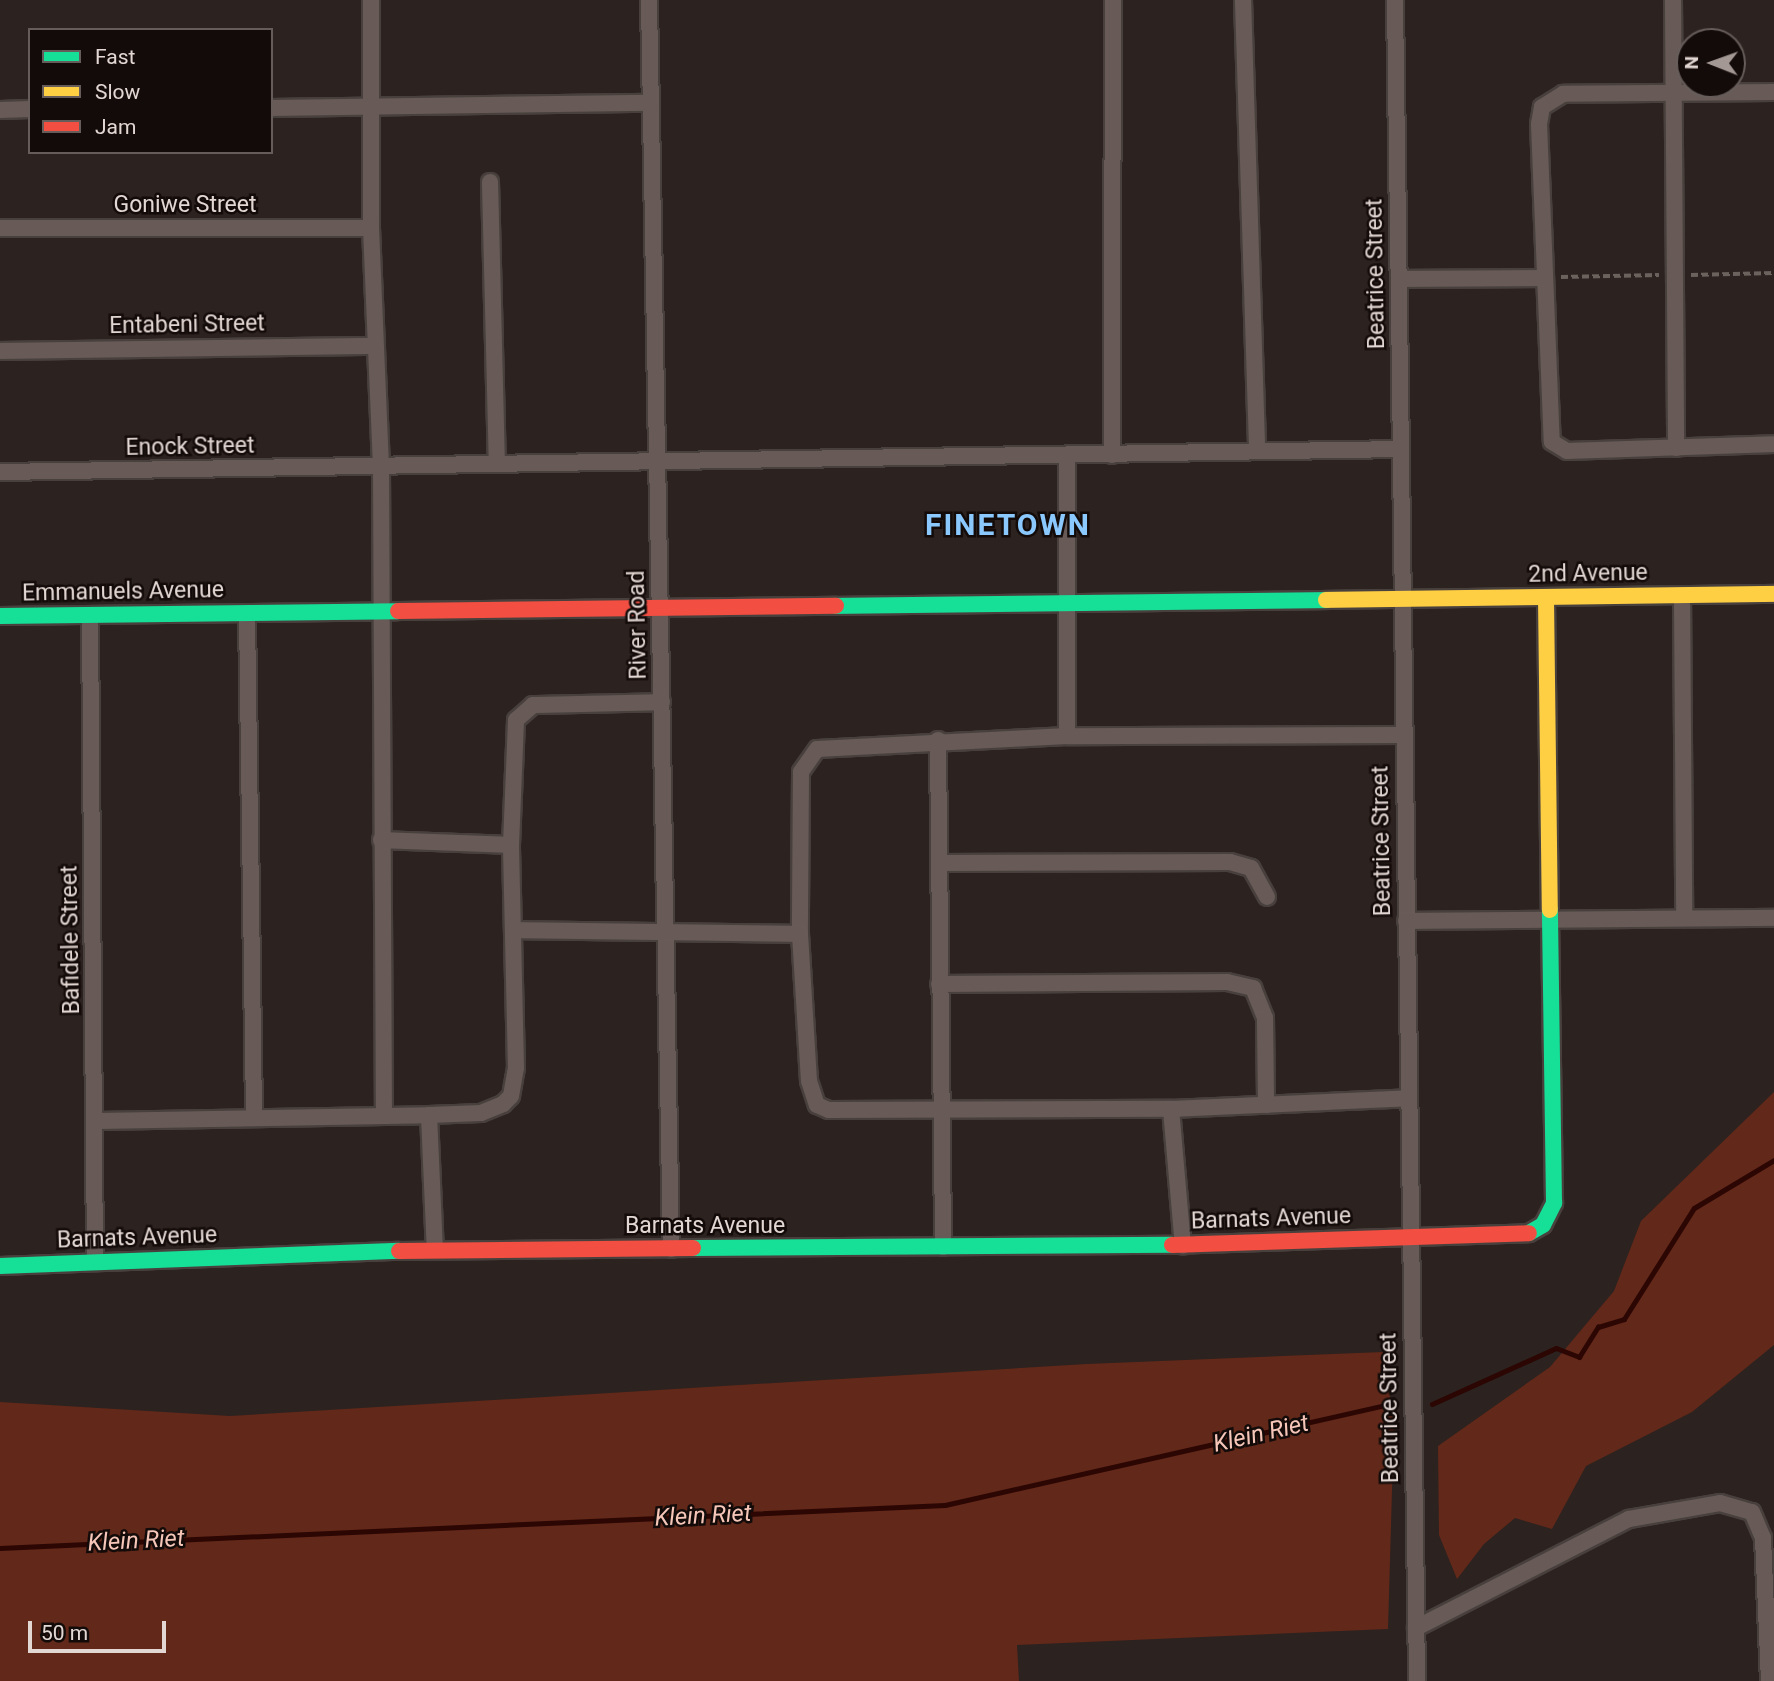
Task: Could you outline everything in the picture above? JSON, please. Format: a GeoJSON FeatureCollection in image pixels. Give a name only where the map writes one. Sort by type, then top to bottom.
{"type":"FeatureCollection","features":[{"type":"Feature","properties":{"kind":"street"},"geometry":{"type":"LineString","coordinates":[[371,0],[371,228],[381,466],[379,612],[384,1115]]}},
{"type":"Feature","properties":{"kind":"street","name":"River Road"},"geometry":{"type":"LineString","coordinates":[[649,0],[671,1249]]}},
{"type":"Feature","properties":{"kind":"street"},"geometry":{"type":"LineString","coordinates":[[1112,455],[1113,0]]}},
{"type":"Feature","properties":{"kind":"street"},"geometry":{"type":"LineString","coordinates":[[1243,0],[1257,451]]}},
{"type":"Feature","properties":{"kind":"street","name":"Beatrice Street"},"geometry":{"type":"LineString","coordinates":[[1395,0],[1417,1681]]}},
{"type":"Feature","properties":{"kind":"street"},"geometry":{"type":"LineString","coordinates":[[1673,0],[1676,448]]}},
{"type":"Feature","properties":{"kind":"street"},"geometry":{"type":"LineString","coordinates":[[1774,92],[1563,94],[1542,107],[1542,278],[1552,442],[1567,451],[1774,444]]}},
{"type":"Feature","properties":{"kind":"street"},"geometry":{"type":"LineString","coordinates":[[273,108],[651,103]]}},
{"type":"Feature","properties":{"kind":"street"},"geometry":{"type":"LineString","coordinates":[[0,110],[28,109]]}},
{"type":"Feature","properties":{"kind":"street"},"geometry":{"type":"LineString","coordinates":[[490,182],[497,462]]}},
{"type":"Feature","properties":{"kind":"street","name":"Goniwe Street"},"geometry":{"type":"LineString","coordinates":[[0,228],[371,228]]}},
{"type":"Feature","properties":{"kind":"street"},"geometry":{"type":"LineString","coordinates":[[1399,279],[1542,278]]}},
{"type":"Feature","properties":{"kind":"street","name":"Entabeni Street"},"geometry":{"type":"LineString","coordinates":[[0,351],[374,346]]}},
{"type":"Feature","properties":{"kind":"street","name":"Enock Street"},"geometry":{"type":"LineString","coordinates":[[0,472],[1400,449]]}},
{"type":"Feature","properties":{"kind":"street"},"geometry":{"type":"LineString","coordinates":[[1067,456],[1068,736]]}},
{"type":"Feature","properties":{"kind":"street","name":"2nd Avenue"},"geometry":{"type":"LineString","coordinates":[[660,608],[1774,594]]}},
{"type":"Feature","properties":{"kind":"street"},"geometry":{"type":"LineString","coordinates":[[1682,596],[1684,917]]}},
{"type":"Feature","properties":{"kind":"street","name":"Barnats Avenue"},"geometry":{"type":"LineString","coordinates":[[0,1266],[435,1250],[1183,1245],[1410,1237],[1512,1237],[1532,1232],[1551,1213],[1553,919],[1546,597]]}},
{"type":"Feature","properties":{"kind":"street","name":"Emmanuels Avenue"},"geometry":{"type":"LineString","coordinates":[[0,616],[660,608]]}},
{"type":"Feature","properties":{"kind":"street"},"geometry":{"type":"LineString","coordinates":[[247,613],[254,1116]]}},
{"type":"Feature","properties":{"kind":"street","name":"Bafidele Street"},"geometry":{"type":"LineString","coordinates":[[90,616],[97,1121],[95,1262]]}},
{"type":"Feature","properties":{"kind":"street"},"geometry":{"type":"LineString","coordinates":[[97,1121],[254,1116],[429,1115],[494,1110],[511,1096],[516,1068],[511,845],[514,732],[520,712],[533,705],[662,702]]}},
{"type":"Feature","properties":{"kind":"street"},"geometry":{"type":"LineString","coordinates":[[1404,735],[1068,736],[832,745],[809,754],[800,784],[800,934],[806,1061],[817,1105],[941,1111],[1171,1109],[1409,1098]]}},
{"type":"Feature","properties":{"kind":"street"},"geometry":{"type":"LineString","coordinates":[[938,740],[943,1247]]}},
{"type":"Feature","properties":{"kind":"street"},"geometry":{"type":"LineString","coordinates":[[381,840],[511,845]]}},
{"type":"Feature","properties":{"kind":"street"},"geometry":{"type":"LineString","coordinates":[[939,863],[1230,862],[1251,868],[1267,897]]}},
{"type":"Feature","properties":{"kind":"street"},"geometry":{"type":"LineString","coordinates":[[1406,921],[1774,918]]}},
{"type":"Feature","properties":{"kind":"street"},"geometry":{"type":"LineString","coordinates":[[514,930],[800,934]]}},
{"type":"Feature","properties":{"kind":"street"},"geometry":{"type":"LineString","coordinates":[[939,984],[1227,982],[1253,988],[1265,1018],[1266,1105]]}},
{"type":"Feature","properties":{"kind":"street"},"geometry":{"type":"LineString","coordinates":[[1171,1109],[1183,1245]]}},
{"type":"Feature","properties":{"kind":"street"},"geometry":{"type":"LineString","coordinates":[[429,1115],[435,1250]]}},
{"type":"Feature","properties":{"kind":"street"},"geometry":{"type":"LineString","coordinates":[[1416,1628],[1629,1519],[1720,1503],[1752,1512],[1763,1538],[1769,1681]]}},
{"type":"Feature","properties":{"kind":"shaded area"},"geometry":{"type":"Polygon","coordinates":[[[1774,1092],[1774,1345],[1692,1412],[1586,1466],[1552,1529],[1515,1518],[1484,1544],[1457,1579],[1439,1535],[1438,1446],[1550,1367],[1614,1291],[1641,1221],[1774,1092]]]}},
{"type":"Feature","properties":{"kind":"shaded area"},"geometry":{"type":"Polygon","coordinates":[[[1383,1352],[1394,1422],[1388,1629],[1017,1645],[1019,1681],[0,1681],[0,1402],[230,1416],[1087,1364],[1383,1352]]]}},
{"type":"Feature","properties":{"kind":"waterway","name":"Klein Riet"},"geometry":{"type":"LineString","coordinates":[[1432,1404],[1556,1348],[1579,1357],[1598,1327],[1624,1319],[1694,1208],[1774,1160]]}},
{"type":"Feature","properties":{"kind":"waterway","name":"Klein Riet"},"geometry":{"type":"LineString","coordinates":[[0,1548],[945,1505],[1394,1403]]}},
{"type":"Feature","properties":{"kind":"traffic: fast"},"geometry":{"type":"LineString","coordinates":[[836,606],[1326,600]]}},
{"type":"Feature","properties":{"kind":"traffic: fast"},"geometry":{"type":"LineString","coordinates":[[0,616],[398,611]]}},
{"type":"Feature","properties":{"kind":"traffic: fast"},"geometry":{"type":"LineString","coordinates":[[1529,1233],[1543,1225],[1554,1203],[1550,910]]}},
{"type":"Feature","properties":{"kind":"traffic: fast"},"geometry":{"type":"LineString","coordinates":[[693,1248],[1172,1245]]}},
{"type":"Feature","properties":{"kind":"traffic: fast"},"geometry":{"type":"LineString","coordinates":[[0,1266],[399,1251]]}},
{"type":"Feature","properties":{"kind":"traffic: slow"},"geometry":{"type":"LineString","coordinates":[[1326,600],[1774,594]]}},
{"type":"Feature","properties":{"kind":"traffic: slow"},"geometry":{"type":"LineString","coordinates":[[1546,598],[1550,910]]}},
{"type":"Feature","properties":{"kind":"traffic: jam"},"geometry":{"type":"LineString","coordinates":[[398,611],[836,606]]}},
{"type":"Feature","properties":{"kind":"traffic: jam"},"geometry":{"type":"LineString","coordinates":[[1172,1245],[1529,1233]]}},
{"type":"Feature","properties":{"kind":"traffic: jam"},"geometry":{"type":"LineString","coordinates":[[399,1251],[693,1248]]}},
{"type":"Feature","properties":{"kind":"district","name":"FINETOWN"},"geometry":{"type":"Point","coordinates":[1008,525]}}]}
